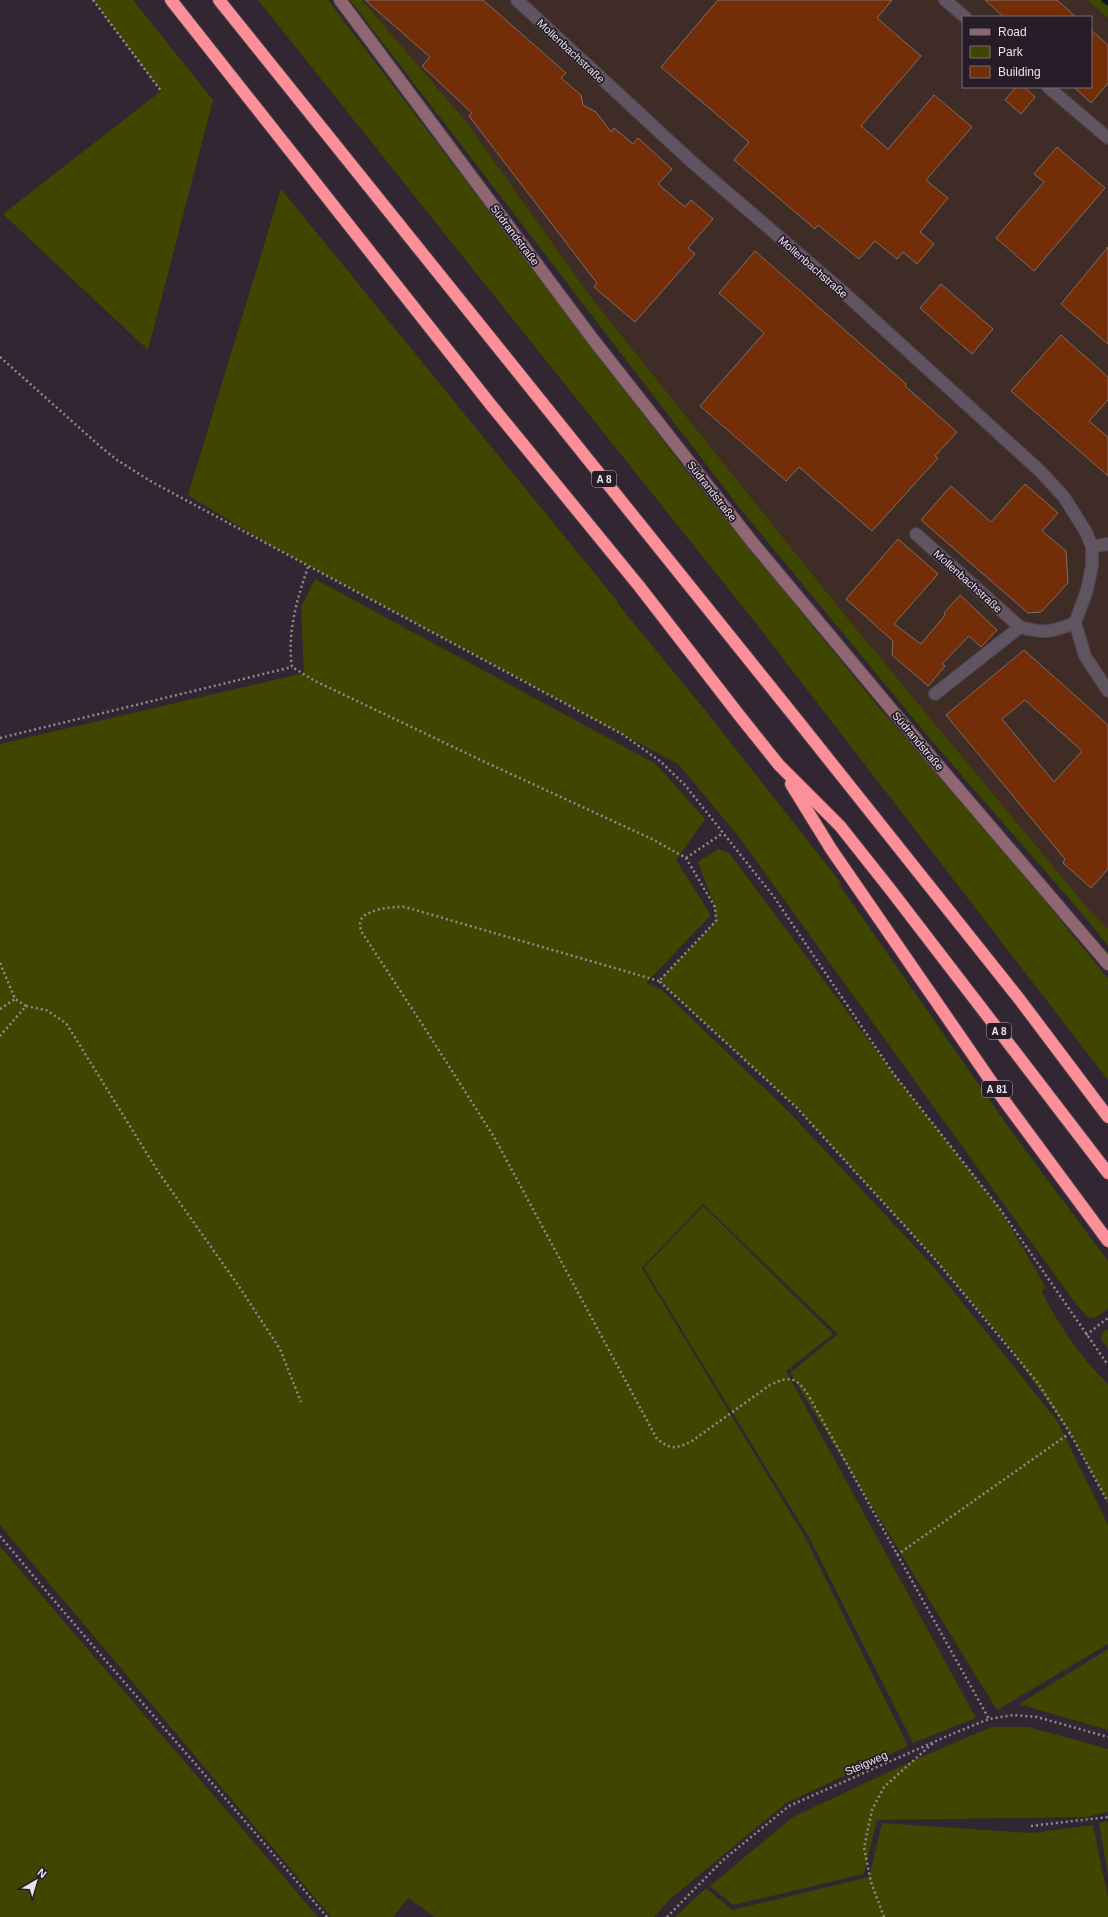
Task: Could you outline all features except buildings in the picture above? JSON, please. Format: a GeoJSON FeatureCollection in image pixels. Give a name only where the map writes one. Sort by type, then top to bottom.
{"type":"FeatureCollection","features":[{"type":"Feature","properties":{"kind":"highway","name":"A 8"},"geometry":{"type":"LineString","coordinates":[[171,0],[491,405],[639,586],[779,765],[849,837],[1108,1173]]}},
{"type":"Feature","properties":{"kind":"highway","name":"A 8"},"geometry":{"type":"LineString","coordinates":[[219,0],[1020,1000],[1108,1117]]}},
{"type":"Feature","properties":{"kind":"highway","name":"A 81"},"geometry":{"type":"LineString","coordinates":[[779,765],[831,849],[1002,1097],[1108,1241]]}},
{"type":"Feature","properties":{"kind":"main road","name":"Südrandstraße"},"geometry":{"type":"LineString","coordinates":[[340,0],[592,338],[753,543],[937,764],[1108,964]]}},
{"type":"Feature","properties":{"kind":"street","name":"Mollenbachstraße"},"geometry":{"type":"LineString","coordinates":[[516,0],[692,162],[841,290],[1040,471],[1064,497],[1086,532],[1092,547],[1092,566],[1087,590],[1075,623]]}},
{"type":"Feature","properties":{"kind":"street"},"geometry":{"type":"LineString","coordinates":[[945,0],[964,16]]}},
{"type":"Feature","properties":{"kind":"street"},"geometry":{"type":"LineString","coordinates":[[1049,88],[1108,138]]}},
{"type":"Feature","properties":{"kind":"street","name":"Mollenbachstraße"},"geometry":{"type":"LineString","coordinates":[[916,534],[1020,628]]}},
{"type":"Feature","properties":{"kind":"street"},"geometry":{"type":"LineString","coordinates":[[1092,547],[1108,544]]}},
{"type":"Feature","properties":{"kind":"street"},"geometry":{"type":"LineString","coordinates":[[935,694],[1020,628],[1039,632],[1052,631],[1075,623],[1085,656],[1108,691]]}},
{"type":"Feature","properties":{"kind":"path"},"geometry":{"type":"LineString","coordinates":[[93,0],[161,91]]}},
{"type":"Feature","properties":{"kind":"path"},"geometry":{"type":"LineString","coordinates":[[0,357],[117,460],[152,482],[622,734],[660,761],[685,784],[774,897],[893,1072],[1000,1209],[1108,1365]]}},
{"type":"Feature","properties":{"kind":"path"},"geometry":{"type":"LineString","coordinates":[[292,667],[289,650],[296,601],[308,567]]}},
{"type":"Feature","properties":{"kind":"path"},"geometry":{"type":"LineString","coordinates":[[0,738],[292,667],[316,681],[480,760],[652,839],[686,858],[715,907],[716,921],[659,980]]}},
{"type":"Feature","properties":{"kind":"path"},"geometry":{"type":"LineString","coordinates":[[686,858],[723,833]]}},
{"type":"Feature","properties":{"kind":"path"},"geometry":{"type":"LineString","coordinates":[[989,1719],[810,1398],[798,1382],[792,1379],[782,1379],[770,1385],[692,1441],[678,1448],[666,1446],[657,1439],[494,1137],[361,931],[360,923],[362,917],[371,911],[386,908],[405,907],[659,980],[796,1107],[934,1258],[1038,1383],[1070,1433],[1108,1502]]}},
{"type":"Feature","properties":{"kind":"path"},"geometry":{"type":"LineString","coordinates":[[0,962],[15,999],[26,1006],[46,1010],[66,1023],[159,1173],[240,1288],[280,1349],[301,1402]]}},
{"type":"Feature","properties":{"kind":"path"},"geometry":{"type":"LineString","coordinates":[[0,1009],[15,999]]}},
{"type":"Feature","properties":{"kind":"path"},"geometry":{"type":"LineString","coordinates":[[0,1036],[26,1006]]}},
{"type":"Feature","properties":{"kind":"path"},"geometry":{"type":"LineString","coordinates":[[1086,1335],[1108,1318]]}},
{"type":"Feature","properties":{"kind":"path"},"geometry":{"type":"LineString","coordinates":[[898,1555],[1070,1433]]}},
{"type":"Feature","properties":{"kind":"path"},"geometry":{"type":"LineString","coordinates":[[0,1536],[58,1606],[239,1813],[327,1917]]}},
{"type":"Feature","properties":{"kind":"path","name":"Steigweg"},"geometry":{"type":"LineString","coordinates":[[667,1917],[723,1860],[789,1806],[937,1740],[989,1719],[1013,1715],[1037,1717],[1108,1737]]}},
{"type":"Feature","properties":{"kind":"path"},"geometry":{"type":"LineString","coordinates":[[884,1917],[871,1882],[864,1848],[872,1810],[884,1787],[937,1740]]}},
{"type":"Feature","properties":{"kind":"path"},"geometry":{"type":"LineString","coordinates":[[1031,1826],[1108,1817]]}},
{"type":"Feature","properties":{"kind":"shaded area"},"geometry":{"type":"Polygon","coordinates":[[[362,0],[1087,0],[1108,18],[1108,929],[1091,912],[844,614],[590,296],[464,119],[362,0]]]}},
{"type":"Feature","properties":{"kind":"green space"},"geometry":{"type":"Polygon","coordinates":[[[93,0],[133,0],[213,100],[148,350],[3,214],[161,91],[93,0]]]}},
{"type":"Feature","properties":{"kind":"green space"},"geometry":{"type":"Polygon","coordinates":[[[258,0],[328,0],[687,472],[876,704],[1028,880],[1108,978],[1108,1080],[758,626],[258,0]]]}},
{"type":"Feature","properties":{"kind":"green space"},"geometry":{"type":"Polygon","coordinates":[[[350,0],[362,0],[464,119],[590,296],[844,614],[1091,912],[1108,929],[1108,946],[1085,917],[931,740],[738,506],[350,0]]]}},
{"type":"Feature","properties":{"kind":"green space"},"geometry":{"type":"Polygon","coordinates":[[[1087,0],[1108,0],[1108,18],[1088,1],[1087,0]]]}},
{"type":"Feature","properties":{"kind":"green space"},"geometry":{"type":"Polygon","coordinates":[[[281,189],[618,602],[617,603],[705,710],[841,883],[839,884],[1012,1132],[1108,1261],[1108,1309],[1096,1317],[1089,1318],[1076,1304],[736,833],[678,764],[268,544],[188,495],[281,189]]]}},
{"type":"Feature","properties":{"kind":"green space"},"geometry":{"type":"Polygon","coordinates":[[[315,579],[656,764],[705,819],[676,860],[711,915],[646,983],[662,990],[788,1111],[934,1267],[1058,1422],[1108,1525],[1108,1644],[997,1710],[790,1373],[838,1334],[703,1204],[642,1268],[806,1539],[908,1746],[786,1803],[669,1900],[654,1917],[435,1917],[408,1898],[393,1917],[331,1917],[0,1525],[0,744],[304,673],[301,607],[315,579]]]}},
{"type":"Feature","properties":{"kind":"green space"},"geometry":{"type":"Polygon","coordinates":[[[718,849],[729,853],[893,1073],[1000,1209],[1046,1288],[1041,1290],[1062,1328],[1088,1363],[1108,1384],[1108,1502],[1070,1433],[1007,1344],[934,1258],[796,1107],[659,981],[716,921],[715,907],[698,862],[718,849]]]}},
{"type":"Feature","properties":{"kind":"green space"},"geometry":{"type":"Polygon","coordinates":[[[703,1206],[833,1334],[786,1371],[976,1718],[913,1743],[810,1539],[644,1268],[703,1206]]]}},
{"type":"Feature","properties":{"kind":"green space"},"geometry":{"type":"Polygon","coordinates":[[[1108,1329],[1108,1349],[1101,1339],[1103,1332],[1108,1329]]]}},
{"type":"Feature","properties":{"kind":"green space"},"geometry":{"type":"Polygon","coordinates":[[[0,1546],[43,1597],[318,1917],[0,1917],[0,1546]]]}},
{"type":"Feature","properties":{"kind":"green space"},"geometry":{"type":"Polygon","coordinates":[[[1108,1649],[1108,1730],[1019,1704],[1108,1649]]]}},
{"type":"Feature","properties":{"kind":"green space"},"geometry":{"type":"Polygon","coordinates":[[[992,1727],[1029,1727],[1108,1749],[1108,1812],[1087,1817],[877,1820],[864,1874],[733,1905],[710,1886],[793,1817],[912,1761],[992,1727]]]}},
{"type":"Feature","properties":{"kind":"green space"},"geometry":{"type":"Polygon","coordinates":[[[1108,1821],[1108,1875],[1099,1823],[1108,1821]]]}},
{"type":"Feature","properties":{"kind":"green space"},"geometry":{"type":"Polygon","coordinates":[[[882,1823],[1031,1833],[1093,1825],[1108,1898],[1108,1917],[675,1917],[706,1888],[732,1910],[869,1877],[882,1823]]]}},
{"type":"Feature","properties":{"kind":"waterway"},"geometry":{"type":"LineString","coordinates":[[1104,0],[1108,3]]}}]}
